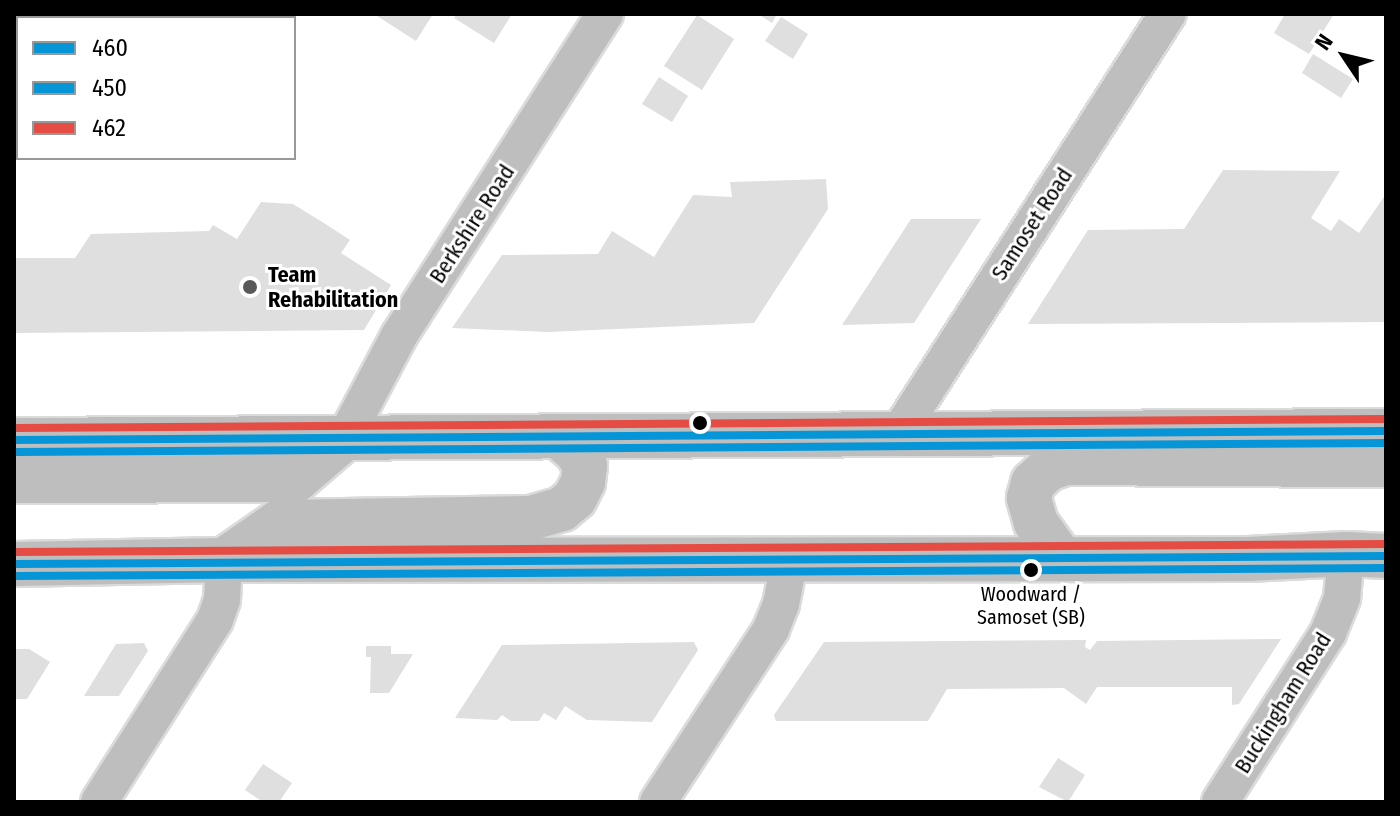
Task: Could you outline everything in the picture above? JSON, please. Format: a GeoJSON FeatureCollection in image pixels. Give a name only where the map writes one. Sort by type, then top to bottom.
{"type":"FeatureCollection","features":[{"type":"Feature","properties":{"kind":"main road"},"geometry":{"type":"LineString","coordinates":[[14,440],[1386,431]]}},
{"type":"Feature","properties":{"kind":"main road"},"geometry":{"type":"LineString","coordinates":[[224,560],[279,522],[531,518],[562,509],[575,498],[583,482],[585,466],[577,452],[559,437]]}},
{"type":"Feature","properties":{"kind":"main road"},"geometry":{"type":"LineString","coordinates":[[14,481],[296,480],[345,438]]}},
{"type":"Feature","properties":{"kind":"main road"},"geometry":{"type":"LineString","coordinates":[[1061,558],[1036,523],[1029,498],[1033,483],[1048,469],[1065,463],[1386,465]]}},
{"type":"Feature","properties":{"kind":"main road"},"geometry":{"type":"LineString","coordinates":[[14,564],[224,560],[1248,559],[1366,555],[1386,537]]}},
{"type":"Feature","properties":{"kind":"street","name":"Berkshire Road"},"geometry":{"type":"LineString","coordinates":[[345,438],[399,336],[605,14]]}},
{"type":"Feature","properties":{"kind":"street","name":"Samoset Road"},"geometry":{"type":"LineString","coordinates":[[898,434],[1168,14]]}},
{"type":"Feature","properties":{"kind":"street","name":"Buckingham Road"},"geometry":{"type":"LineString","coordinates":[[1220,802],[1328,633],[1342,598],[1366,555]]}},
{"type":"Feature","properties":{"kind":"street"},"geometry":{"type":"LineString","coordinates":[[658,802],[771,629],[781,604],[790,558]]}},
{"type":"Feature","properties":{"kind":"street"},"geometry":{"type":"LineString","coordinates":[[99,802],[215,620],[222,600],[224,560]]}},
{"type":"Feature","properties":{"kind":"building"},"geometry":{"type":"Polygon","coordinates":[[[150,14],[228,14],[226,16],[150,14]]]}},
{"type":"Feature","properties":{"kind":"building"},"geometry":{"type":"Polygon","coordinates":[[[374,14],[433,14],[416,41],[374,14]]]}},
{"type":"Feature","properties":{"kind":"building"},"geometry":{"type":"Polygon","coordinates":[[[457,14],[512,14],[494,43],[454,18],[457,14]]]}},
{"type":"Feature","properties":{"kind":"building"},"geometry":{"type":"Polygon","coordinates":[[[758,14],[777,14],[772,23],[758,14]]]}},
{"type":"Feature","properties":{"kind":"building"},"geometry":{"type":"Polygon","coordinates":[[[1285,14],[1334,14],[1309,54],[1274,33],[1285,14]]]}},
{"type":"Feature","properties":{"kind":"building"},"geometry":{"type":"Polygon","coordinates":[[[697,15],[734,39],[702,90],[664,66],[697,15]]]}},
{"type":"Feature","properties":{"kind":"building"},"geometry":{"type":"Polygon","coordinates":[[[781,17],[808,34],[793,59],[765,41],[781,17]]]}},
{"type":"Feature","properties":{"kind":"building"},"geometry":{"type":"Polygon","coordinates":[[[1313,54],[1353,79],[1341,98],[1302,73],[1313,54]]]}},
{"type":"Feature","properties":{"kind":"building"},"geometry":{"type":"Polygon","coordinates":[[[659,77],[688,96],[672,122],[642,104],[659,77]]]}},
{"type":"Feature","properties":{"kind":"building"},"geometry":{"type":"Polygon","coordinates":[[[1223,170],[1340,171],[1311,218],[1331,231],[1339,219],[1359,233],[1386,194],[1386,322],[1028,324],[1088,230],[1184,229],[1223,170]]]}},
{"type":"Feature","properties":{"kind":"building"},"geometry":{"type":"Polygon","coordinates":[[[826,179],[828,209],[754,323],[548,332],[452,328],[502,255],[598,254],[612,231],[654,257],[693,195],[732,197],[730,182],[826,179]]]}},
{"type":"Feature","properties":{"kind":"building"},"geometry":{"type":"Polygon","coordinates":[[[261,202],[293,204],[327,225],[350,240],[341,253],[391,285],[364,330],[14,333],[14,258],[75,258],[91,234],[209,231],[213,225],[237,239],[261,202]]]}},
{"type":"Feature","properties":{"kind":"building"},"geometry":{"type":"Polygon","coordinates":[[[911,219],[981,219],[914,323],[842,325],[911,219]]]}},
{"type":"Feature","properties":{"kind":"building"},"geometry":{"type":"Polygon","coordinates":[[[1281,639],[1239,704],[1232,705],[1232,687],[1097,687],[1086,704],[1064,688],[947,689],[928,721],[776,721],[774,715],[824,642],[1086,640],[1085,647],[1090,650],[1097,641],[1281,639]]]}},
{"type":"Feature","properties":{"kind":"building"},"geometry":{"type":"Polygon","coordinates":[[[694,642],[698,650],[652,722],[587,720],[565,706],[556,720],[544,713],[539,721],[511,721],[502,715],[497,720],[455,718],[502,645],[694,642]]]}},
{"type":"Feature","properties":{"kind":"building"},"geometry":{"type":"Polygon","coordinates":[[[144,643],[148,651],[119,696],[84,696],[116,644],[144,643]]]}},
{"type":"Feature","properties":{"kind":"building"},"geometry":{"type":"Polygon","coordinates":[[[366,646],[391,646],[391,654],[413,654],[389,693],[370,693],[371,657],[366,657],[366,646]]]}},
{"type":"Feature","properties":{"kind":"building"},"geometry":{"type":"Polygon","coordinates":[[[14,649],[29,649],[50,662],[27,699],[14,699],[14,649]]]}},
{"type":"Feature","properties":{"kind":"building"},"geometry":{"type":"Polygon","coordinates":[[[1058,758],[1085,775],[1068,802],[1039,787],[1058,758]]]}},
{"type":"Feature","properties":{"kind":"building"},"geometry":{"type":"Polygon","coordinates":[[[263,764],[292,783],[279,802],[263,802],[245,790],[263,764]]]}},
{"type":"Feature","properties":{"kind":"transit line","name":"462"},"geometry":{"type":"LineString","coordinates":[[14,428],[1386,419]]}},
{"type":"Feature","properties":{"kind":"transit line","name":"460"},"geometry":{"type":"LineString","coordinates":[[14,440],[1386,431]]}},
{"type":"Feature","properties":{"kind":"transit line","name":"450"},"geometry":{"type":"LineString","coordinates":[[14,452],[1386,443]]}},
{"type":"Feature","properties":{"kind":"transit line","name":"462"},"geometry":{"type":"LineString","coordinates":[[14,552],[1386,544]]}},
{"type":"Feature","properties":{"kind":"transit line","name":"460"},"geometry":{"type":"LineString","coordinates":[[14,564],[1386,556]]}},
{"type":"Feature","properties":{"kind":"transit line","name":"450"},"geometry":{"type":"LineString","coordinates":[[14,576],[1385,568]]}},
{"type":"Feature","properties":{"kind":"place","name":"Team Rehabilitation"},"geometry":{"type":"Point","coordinates":[250,287]}},
{"type":"Feature","properties":{"kind":"place","name":"Woodward / Samoset (SB)"},"geometry":{"type":"Point","coordinates":[1031,570]}}]}
